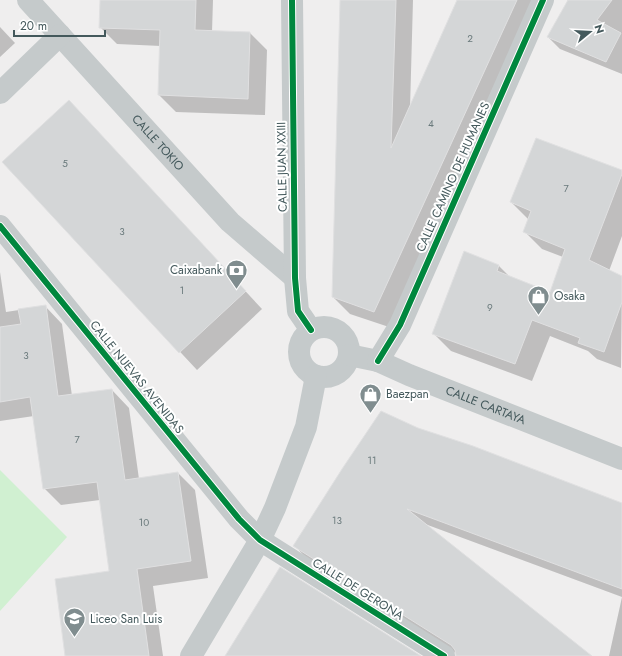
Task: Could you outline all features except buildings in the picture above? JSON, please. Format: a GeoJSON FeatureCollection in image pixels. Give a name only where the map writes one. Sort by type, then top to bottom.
{"type":"FeatureCollection","features":[{"type":"Feature","properties":{"kind":"street","name":"CALLE TOKIO"},"geometry":{"type":"LineString","coordinates":[[28,0],[230,222],[295,278]]}},
{"type":"Feature","properties":{"kind":"street","name":"CALLE JUAN XXIII"},"geometry":{"type":"LineString","coordinates":[[292,0],[295,278],[298,311],[311,330]]}},
{"type":"Feature","properties":{"kind":"street","name":"CALLE CAMINO DE HUMANES"},"geometry":{"type":"LineString","coordinates":[[378,361],[400,324],[543,0]]}},
{"type":"Feature","properties":{"kind":"street"},"geometry":{"type":"LineString","coordinates":[[0,93],[60,35]]}},
{"type":"Feature","properties":{"kind":"street","name":"CALLE NUEVAS AVENIDAS"},"geometry":{"type":"LineString","coordinates":[[0,226],[239,519],[260,540]]}},
{"type":"Feature","properties":{"kind":"street"},"geometry":{"type":"LineString","coordinates":[[320,327],[329,327],[338,330],[345,337],[349,346],[349,355],[345,366],[338,373],[327,377],[316,376],[307,370],[301,360],[299,349],[303,339],[311,330],[320,327]]}},
{"type":"Feature","properties":{"kind":"street","name":"CALLE CARTAYA"},"geometry":{"type":"LineString","coordinates":[[349,355],[378,361],[409,375],[622,459]]}},
{"type":"Feature","properties":{"kind":"street"},"geometry":{"type":"LineString","coordinates":[[191,656],[260,540],[275,508],[306,427],[316,376]]}},
{"type":"Feature","properties":{"kind":"street","name":"CALLE DE GERONA"},"geometry":{"type":"LineString","coordinates":[[260,540],[444,656]]}},
{"type":"Feature","properties":{"kind":"green space"},"geometry":{"type":"Polygon","coordinates":[[[0,470],[67,537],[0,611],[0,470]]]}},
{"type":"Feature","properties":{"kind":"cycle path"},"geometry":{"type":"LineString","coordinates":[[292,0],[295,278],[298,311],[311,330]]}},
{"type":"Feature","properties":{"kind":"cycle path"},"geometry":{"type":"LineString","coordinates":[[378,361],[400,325],[543,0]]}},
{"type":"Feature","properties":{"kind":"cycle path"},"geometry":{"type":"LineString","coordinates":[[0,226],[239,519],[260,540],[444,656]]}},
{"type":"Feature","properties":{"kind":"place","name":"Caixabank"},"geometry":{"type":"Point","coordinates":[237,290]}},
{"type":"Feature","properties":{"kind":"place","name":"Osaka"},"geometry":{"type":"Point","coordinates":[539,316]}},
{"type":"Feature","properties":{"kind":"place","name":"Baezpan"},"geometry":{"type":"Point","coordinates":[370,414]}},
{"type":"Feature","properties":{"kind":"place","name":"Liceo San Luis"},"geometry":{"type":"Point","coordinates":[75,638]}}]}
